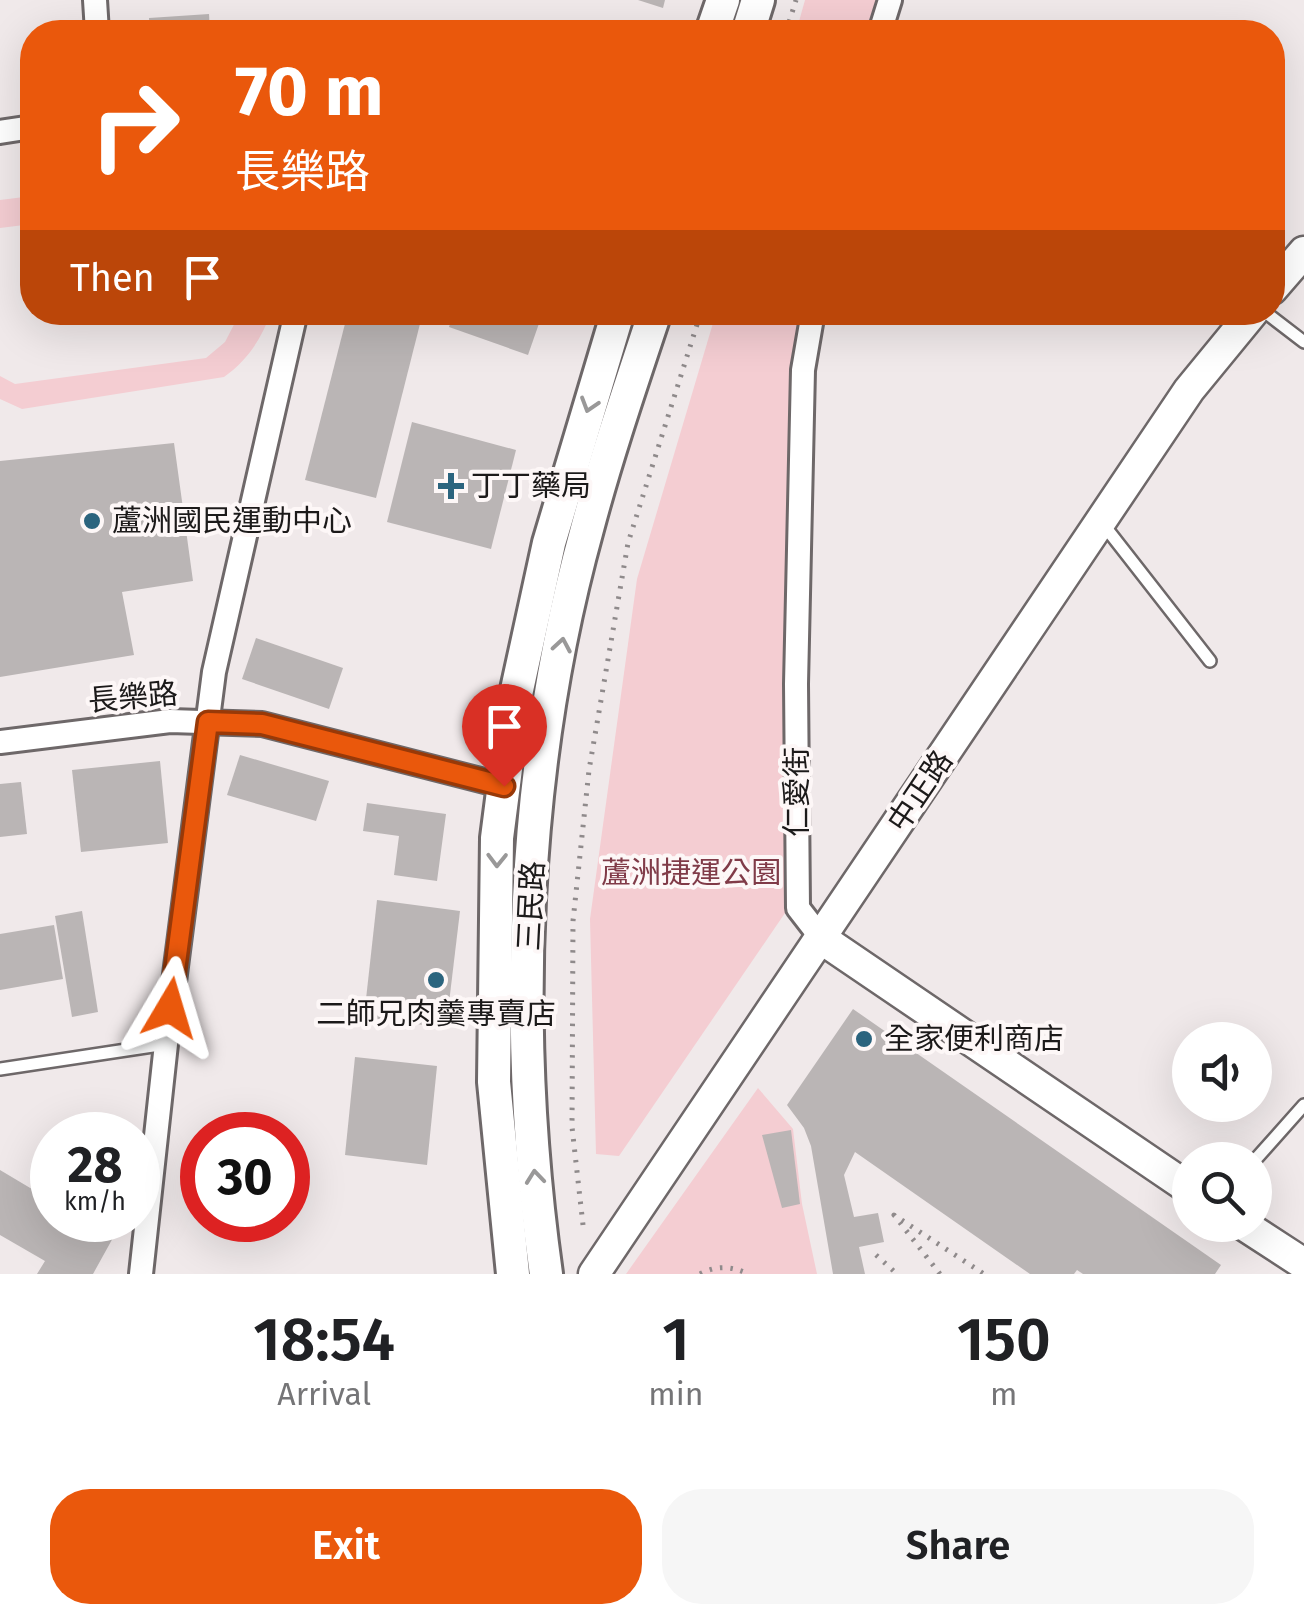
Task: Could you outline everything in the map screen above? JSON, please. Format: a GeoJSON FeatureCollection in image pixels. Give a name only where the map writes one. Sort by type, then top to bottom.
{"type":"FeatureCollection","features":[{"type":"Feature","properties":{"kind":"main road","name":"三民路"},"geometry":{"type":"LineString","coordinates":[[512,1274],[494,1082],[497,838],[515,699],[548,544],[614,325]]}},
{"type":"Feature","properties":{"kind":"main road","name":"三民路"},"geometry":{"type":"LineString","coordinates":[[546,1274],[530,1134],[527,1035],[529,897],[541,767],[562,640],[586,531],[650,325]]}},
{"type":"Feature","properties":{"kind":"street"},"geometry":{"type":"LineString","coordinates":[[1285,274],[1304,252]]}},
{"type":"Feature","properties":{"kind":"street"},"geometry":{"type":"LineString","coordinates":[[141,1274],[214,672],[293,325]]}},
{"type":"Feature","properties":{"kind":"street","name":"仁愛街"},"geometry":{"type":"LineString","coordinates":[[811,325],[803,390],[796,684],[798,908],[822,939],[1172,1177]]}},
{"type":"Feature","properties":{"kind":"street","name":"中正路"},"geometry":{"type":"LineString","coordinates":[[594,1274],[1188,390],[1242,325]]}},
{"type":"Feature","properties":{"kind":"street","name":"長樂路"},"geometry":{"type":"LineString","coordinates":[[0,742],[170,721],[262,724],[504,786]]}},
{"type":"Feature","properties":{"kind":"street"},"geometry":{"type":"LineString","coordinates":[[1270,1242],[1304,1264]]}},
{"type":"Feature","properties":{"kind":"lane"},"geometry":{"type":"LineString","coordinates":[[1282,325],[1304,342]]}},
{"type":"Feature","properties":{"kind":"lane"},"geometry":{"type":"LineString","coordinates":[[1100,520],[1210,660]]}},
{"type":"Feature","properties":{"kind":"lane"},"geometry":{"type":"LineString","coordinates":[[0,1069],[166,1044]]}},
{"type":"Feature","properties":{"kind":"lane"},"geometry":{"type":"LineString","coordinates":[[1271,1142],[1304,1105]]}},
{"type":"Feature","properties":{"kind":"path"},"geometry":{"type":"LineString","coordinates":[[584,1225],[572,1127],[573,940],[589,770],[628,543],[697,325]]}},
{"type":"Feature","properties":{"kind":"path"},"geometry":{"type":"LineString","coordinates":[[940,1274],[894,1215],[984,1274]]}},
{"type":"Feature","properties":{"kind":"path"},"geometry":{"type":"LineString","coordinates":[[876,1255],[897,1274]]}},
{"type":"Feature","properties":{"kind":"path"},"geometry":{"type":"LineString","coordinates":[[702,1273],[731,1267],[748,1274]]}},
{"type":"Feature","properties":{"kind":"green space"},"geometry":{"type":"Polygon","coordinates":[[[805,0],[890,0],[884,20],[799,20],[805,0]]]}},
{"type":"Feature","properties":{"kind":"green space"},"geometry":{"type":"Polygon","coordinates":[[[20,198],[20,226],[0,228],[0,200],[20,198]]]}},
{"type":"Feature","properties":{"kind":"green space"},"geometry":{"type":"Polygon","coordinates":[[[234,325],[266,325],[253,348],[224,377],[22,409],[0,399],[0,376],[15,384],[206,358],[225,342],[234,325]]]}},
{"type":"Feature","properties":{"kind":"green space","name":"蘆洲捷運公園"},"geometry":{"type":"Polygon","coordinates":[[[712,325],[806,325],[785,913],[619,1156],[596,1154],[590,919],[637,579],[712,325]]]}},
{"type":"Feature","properties":{"kind":"green space"},"geometry":{"type":"Polygon","coordinates":[[[758,1088],[793,1129],[802,1204],[817,1274],[626,1274],[758,1088]]]}},
{"type":"Feature","properties":{"kind":"building"},"geometry":{"type":"Polygon","coordinates":[[[638,0],[665,0],[663,8],[638,0]]]}},
{"type":"Feature","properties":{"kind":"building"},"geometry":{"type":"Polygon","coordinates":[[[209,14],[209,20],[149,20],[209,14]]]}},
{"type":"Feature","properties":{"kind":"building"},"geometry":{"type":"Polygon","coordinates":[[[345,325],[420,325],[376,498],[305,480],[345,325]]]}},
{"type":"Feature","properties":{"kind":"building"},"geometry":{"type":"Polygon","coordinates":[[[450,325],[538,325],[528,355],[450,325]]]}},
{"type":"Feature","properties":{"kind":"building","name":"丁丁藥局"},"geometry":{"type":"Polygon","coordinates":[[[412,422],[516,450],[491,549],[387,522],[412,422]]]}},
{"type":"Feature","properties":{"kind":"building","name":"蘆洲國民運動中心"},"geometry":{"type":"Polygon","coordinates":[[[174,443],[193,581],[122,592],[134,655],[0,677],[0,461],[174,443]]]}},
{"type":"Feature","properties":{"kind":"building"},"geometry":{"type":"Polygon","coordinates":[[[256,638],[343,668],[329,709],[242,679],[256,638]]]}},
{"type":"Feature","properties":{"kind":"building"},"geometry":{"type":"Polygon","coordinates":[[[240,755],[329,781],[316,821],[227,795],[240,755]]]}},
{"type":"Feature","properties":{"kind":"building"},"geometry":{"type":"Polygon","coordinates":[[[160,761],[168,843],[81,852],[72,770],[160,761]]]}},
{"type":"Feature","properties":{"kind":"building"},"geometry":{"type":"Polygon","coordinates":[[[21,782],[27,834],[0,837],[0,784],[21,782]]]}},
{"type":"Feature","properties":{"kind":"building"},"geometry":{"type":"Polygon","coordinates":[[[367,803],[446,814],[437,881],[394,875],[399,836],[363,831],[367,803]]]}},
{"type":"Feature","properties":{"kind":"building"},"geometry":{"type":"Polygon","coordinates":[[[377,900],[460,911],[446,1028],[364,1017],[377,900]]]}},
{"type":"Feature","properties":{"kind":"building"},"geometry":{"type":"Polygon","coordinates":[[[82,911],[98,1012],[72,1017],[55,916],[82,911]]]}},
{"type":"Feature","properties":{"kind":"building"},"geometry":{"type":"Polygon","coordinates":[[[54,925],[63,979],[0,990],[0,934],[54,925]]]}},
{"type":"Feature","properties":{"kind":"building"},"geometry":{"type":"Polygon","coordinates":[[[853,1009],[1172,1231],[1172,1242],[1188,1242],[1221,1265],[1215,1274],[1083,1274],[1077,1270],[1074,1274],[1030,1274],[855,1152],[844,1175],[854,1217],[878,1213],[884,1242],[859,1247],[865,1274],[833,1274],[811,1146],[804,1128],[787,1105],[853,1009]]]}},
{"type":"Feature","properties":{"kind":"building"},"geometry":{"type":"Polygon","coordinates":[[[355,1057],[437,1066],[427,1165],[345,1155],[355,1057]]]}},
{"type":"Feature","properties":{"kind":"building"},"geometry":{"type":"Polygon","coordinates":[[[791,1130],[800,1204],[782,1208],[762,1135],[791,1130]]]}},
{"type":"Feature","properties":{"kind":"building"},"geometry":{"type":"Polygon","coordinates":[[[0,1170],[30,1188],[30,1242],[111,1242],[93,1274],[37,1274],[45,1261],[0,1235],[0,1170]]]}},
{"type":"Feature","properties":{"kind":"place","name":"丁丁藥局"},"geometry":{"type":"Point","coordinates":[451,486]}},
{"type":"Feature","properties":{"kind":"place","name":"蘆洲國民運動中心"},"geometry":{"type":"Point","coordinates":[92,521]}},
{"type":"Feature","properties":{"kind":"place","name":"二師兄肉羹專賣店"},"geometry":{"type":"Point","coordinates":[436,980]}},
{"type":"Feature","properties":{"kind":"place","name":"全家便利商店"},"geometry":{"type":"Point","coordinates":[864,1039]}},
{"type":"Feature","properties":{"kind":"route"},"geometry":{"type":"LineString","coordinates":[[170,1008],[208,722],[262,724],[504,786]]}}]}
